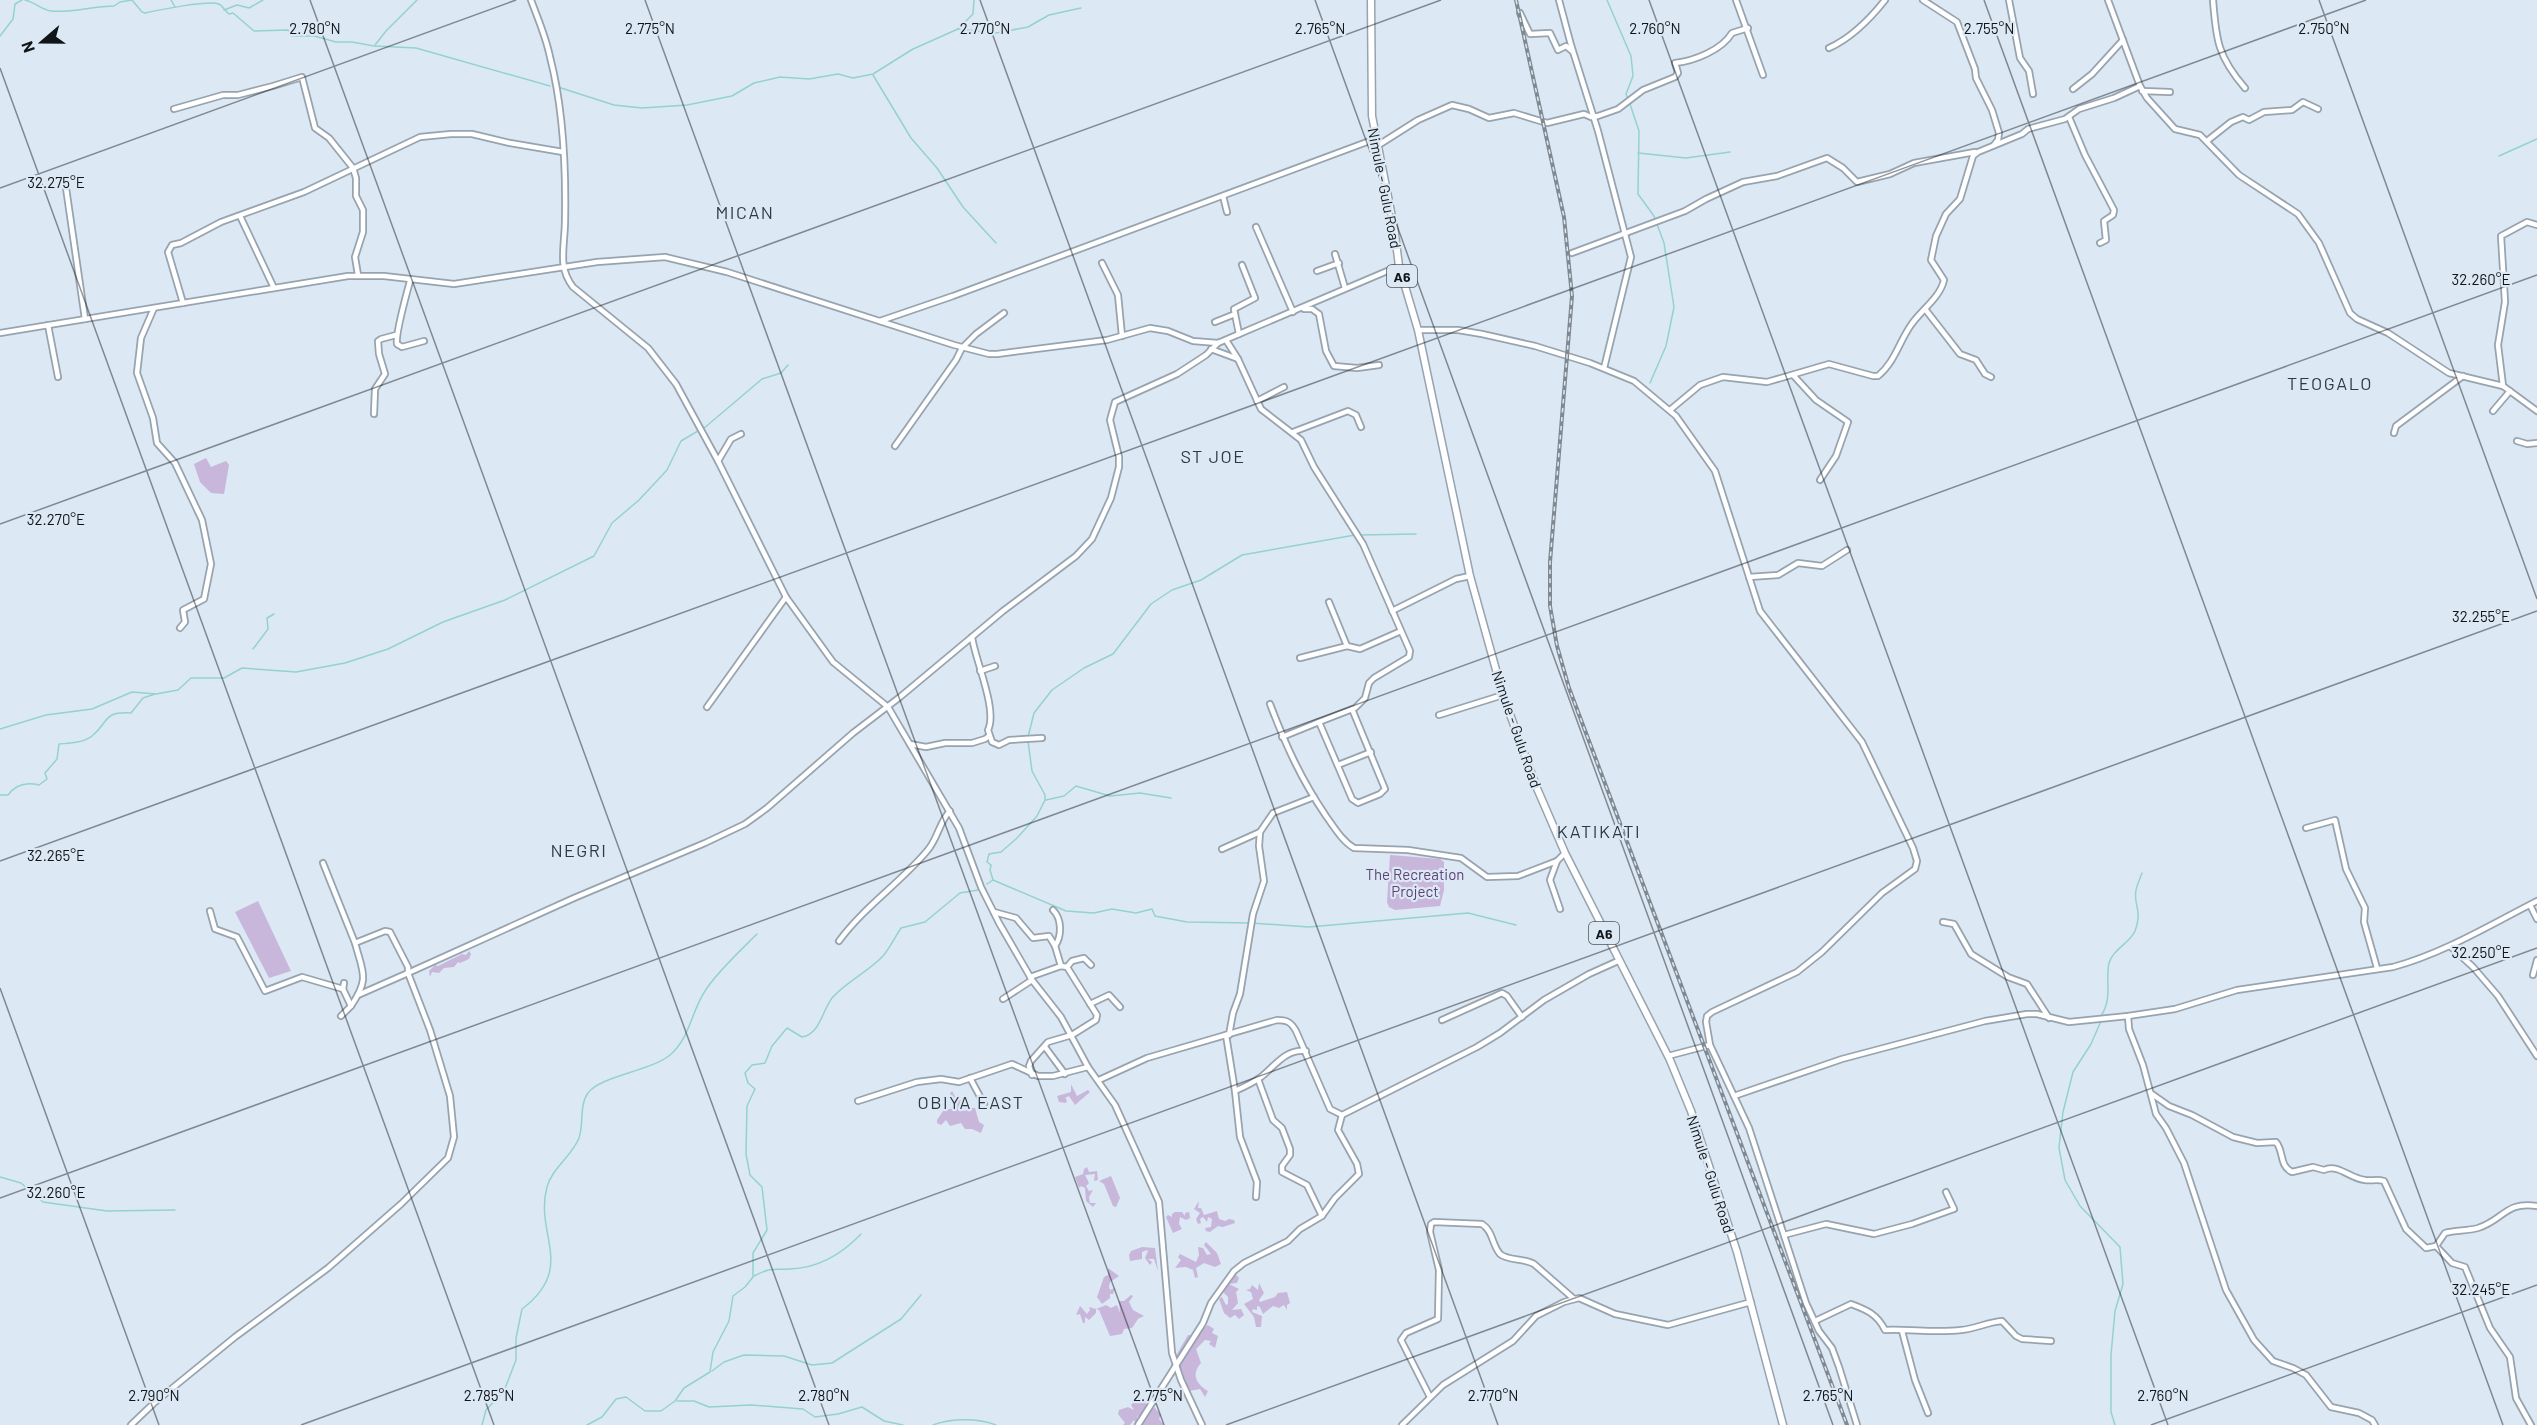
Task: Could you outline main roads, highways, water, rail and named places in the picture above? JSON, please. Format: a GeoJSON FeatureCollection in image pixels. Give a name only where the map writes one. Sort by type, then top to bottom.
{"type":"FeatureCollection","features":[{"type":"Feature","properties":{"kind":"main road","name":"Nimule - Gulu Road"},"geometry":{"type":"LineString","coordinates":[[1371,0],[1370,84],[1376,142],[1394,227],[1399,266],[1418,330],[1470,576],[1503,695],[1536,786],[1565,853],[1668,1056],[1694,1120],[1751,1302],[1783,1425]]}},
{"type":"Feature","properties":{"kind":"waterway"},"geometry":{"type":"LineString","coordinates":[[0,36],[13,19],[15,4],[22,0]]}},
{"type":"Feature","properties":{"kind":"waterway"},"geometry":{"type":"LineString","coordinates":[[25,0],[47,10],[59,11],[114,6],[120,2],[132,0],[145,13],[213,3],[222,6],[229,14],[233,13],[254,31],[288,30],[292,36],[314,36],[336,42],[416,48],[550,86]]}},
{"type":"Feature","properties":{"kind":"waterway"},"geometry":{"type":"LineString","coordinates":[[171,0],[175,7]]}},
{"type":"Feature","properties":{"kind":"waterway"},"geometry":{"type":"LineString","coordinates":[[224,10],[237,5],[249,8],[263,0]]}},
{"type":"Feature","properties":{"kind":"waterway"},"geometry":{"type":"LineString","coordinates":[[375,45],[417,0]]}},
{"type":"Feature","properties":{"kind":"waterway"},"geometry":{"type":"LineString","coordinates":[[558,87],[614,105],[642,108],[687,105],[732,96],[754,83],[780,77],[809,79],[838,74],[853,78],[873,74],[913,49],[958,29],[973,14],[974,0]]}},
{"type":"Feature","properties":{"kind":"waterway"},"geometry":{"type":"LineString","coordinates":[[1607,0],[1631,56],[1633,76],[1626,94],[1628,99]]}},
{"type":"Feature","properties":{"kind":"waterway"},"geometry":{"type":"LineString","coordinates":[[958,29],[996,33],[1028,27],[1049,15],[1081,8]]}},
{"type":"Feature","properties":{"kind":"waterway"},"geometry":{"type":"LineString","coordinates":[[873,75],[911,138],[937,168],[963,207],[996,243]]}},
{"type":"Feature","properties":{"kind":"waterway"},"geometry":{"type":"LineString","coordinates":[[1630,104],[1639,131],[1638,194],[1654,216],[1664,243],[1674,307],[1666,346],[1650,383]]}},
{"type":"Feature","properties":{"kind":"waterway"},"geometry":{"type":"LineString","coordinates":[[2499,156],[2537,139]]}},
{"type":"Feature","properties":{"kind":"waterway"},"geometry":{"type":"LineString","coordinates":[[1638,153],[1686,158],[1730,152]]}},
{"type":"Feature","properties":{"kind":"waterway"},"geometry":{"type":"LineString","coordinates":[[703,429],[762,379],[781,373],[788,365]]}},
{"type":"Feature","properties":{"kind":"waterway"},"geometry":{"type":"LineString","coordinates":[[0,729],[46,715],[92,709],[132,692],[156,694],[178,690],[191,678],[224,678],[242,668],[296,672],[345,663],[388,649],[443,622],[505,600],[594,556],[612,523],[639,500],[667,470],[681,441],[698,431]]}},
{"type":"Feature","properties":{"kind":"waterway"},"geometry":{"type":"LineString","coordinates":[[1360,535],[1416,534]]}},
{"type":"Feature","properties":{"kind":"waterway"},"geometry":{"type":"LineString","coordinates":[[1028,737],[1034,713],[1052,690],[1084,668],[1113,654],[1151,604],[1172,590],[1201,580],[1242,555],[1355,535]]}},
{"type":"Feature","properties":{"kind":"waterway"},"geometry":{"type":"LineString","coordinates":[[253,649],[268,629],[267,618],[274,614]]}},
{"type":"Feature","properties":{"kind":"waterway"},"geometry":{"type":"LineString","coordinates":[[0,795],[8,795],[22,785],[39,785],[47,779],[45,773],[57,759],[59,744],[85,740],[92,736],[111,716],[131,713],[143,698],[155,694]]}},
{"type":"Feature","properties":{"kind":"waterway"},"geometry":{"type":"LineString","coordinates":[[987,884],[993,880],[991,865],[987,862],[989,854],[1001,852],[1016,839],[1037,816],[1045,800],[1045,795],[1032,771],[1028,741]]}},
{"type":"Feature","properties":{"kind":"waterway"},"geometry":{"type":"LineString","coordinates":[[1046,800],[1064,796],[1076,786],[1110,796],[1140,793],[1171,798]]}},
{"type":"Feature","properties":{"kind":"waterway"},"geometry":{"type":"LineString","coordinates":[[2101,1016],[2107,1003],[2109,963],[2135,931],[2138,913],[2135,895],[2142,873]]}},
{"type":"Feature","properties":{"kind":"waterway"},"geometry":{"type":"LineString","coordinates":[[993,880],[1066,911],[1094,913],[1112,909],[1136,913],[1152,909],[1155,916],[1187,922],[1309,927],[1468,913],[1516,925]]}},
{"type":"Feature","properties":{"kind":"waterway"},"geometry":{"type":"LineString","coordinates":[[587,1425],[602,1417],[616,1399],[626,1397],[645,1411],[661,1411],[675,1401],[684,1388],[710,1372],[713,1352],[729,1321],[733,1296],[753,1277],[753,1253],[767,1230],[762,1187],[750,1175],[746,1154],[747,1106],[755,1089],[748,1083],[745,1073],[752,1065],[765,1063],[772,1046],[787,1028],[802,1037],[813,1031],[832,998],[883,956],[901,928],[925,922],[960,893],[978,890]]}},
{"type":"Feature","properties":{"kind":"waterway"},"geometry":{"type":"LineString","coordinates":[[482,1425],[486,1410],[504,1391],[516,1360],[516,1338],[522,1309],[538,1294],[547,1279],[551,1265],[544,1204],[547,1187],[553,1174],[572,1151],[579,1138],[585,1098],[594,1087],[603,1082],[662,1061],[670,1055],[682,1041],[700,999],[710,984],[757,934]]}},
{"type":"Feature","properties":{"kind":"waterway"},"geometry":{"type":"LineString","coordinates":[[2101,1021],[2091,1044],[2073,1072],[2063,1112],[2059,1148],[2065,1180],[2080,1206],[2120,1247],[2123,1284],[2115,1311],[2111,1355],[2111,1412],[2115,1425]]}},
{"type":"Feature","properties":{"kind":"waterway"},"geometry":{"type":"LineString","coordinates":[[0,1177],[21,1183],[43,1202],[107,1211],[175,1210]]}},
{"type":"Feature","properties":{"kind":"waterway"},"geometry":{"type":"LineString","coordinates":[[754,1276],[769,1270],[800,1268],[820,1263],[838,1254],[861,1234]]}},
{"type":"Feature","properties":{"kind":"waterway"},"geometry":{"type":"LineString","coordinates":[[712,1371],[724,1362],[744,1355],[784,1356],[812,1365],[832,1363],[901,1319],[921,1295]]}},
{"type":"Feature","properties":{"kind":"waterway"},"geometry":{"type":"LineString","coordinates":[[677,1401],[694,1401],[709,1407],[751,1405],[803,1409],[815,1417],[838,1414],[862,1407],[884,1421],[903,1425]]}},
{"type":"Feature","properties":{"kind":"waterway"},"geometry":{"type":"LineString","coordinates":[[933,1425],[964,1420],[996,1425]]}},
{"type":"Feature","properties":{"kind":"railway"},"geometry":{"type":"LineString","coordinates":[[1516,0],[1564,217],[1572,296],[1550,562],[1550,606],[1557,646],[1569,688],[1847,1425]]}},
{"type":"Feature","properties":{"kind":"district","name":"MICAN"},"geometry":{"type":"Point","coordinates":[745,212]}},
{"type":"Feature","properties":{"kind":"district","name":"TEOGALO"},"geometry":{"type":"Point","coordinates":[2330,383]}},
{"type":"Feature","properties":{"kind":"district","name":"ST JOE"},"geometry":{"type":"Point","coordinates":[1213,456]}},
{"type":"Feature","properties":{"kind":"district","name":"KATIKATI"},"geometry":{"type":"Point","coordinates":[1599,831]}},
{"type":"Feature","properties":{"kind":"district","name":"NEGRI"},"geometry":{"type":"Point","coordinates":[579,850]}},
{"type":"Feature","properties":{"kind":"district","name":"OBIYA EAST"},"geometry":{"type":"Point","coordinates":[971,1102]}},
{"type":"Feature","properties":{"kind":"park label","name":"The Recreation Project"},"geometry":{"type":"Point","coordinates":[1415,882]}}]}
